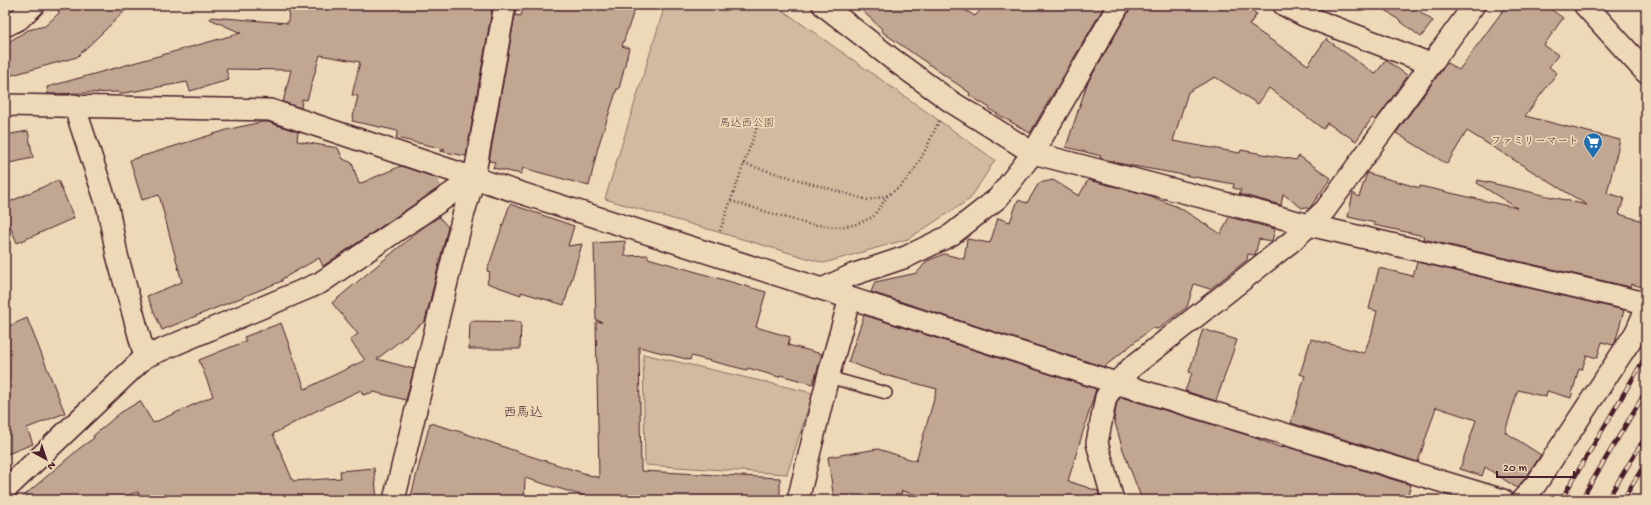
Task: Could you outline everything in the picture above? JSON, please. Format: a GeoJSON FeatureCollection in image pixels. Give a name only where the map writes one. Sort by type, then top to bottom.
{"type":"FeatureCollection","features":[{"type":"Feature","properties":{"kind":"street"},"geometry":{"type":"LineString","coordinates":[[5,26],[19,19],[34,5]]}},
{"type":"Feature","properties":{"kind":"street"},"geometry":{"type":"LineString","coordinates":[[394,500],[463,216],[474,178],[505,5]]}},
{"type":"Feature","properties":{"kind":"street"},"geometry":{"type":"LineString","coordinates":[[823,5],[891,58],[950,101],[1033,153],[1309,225],[1646,303]]}},
{"type":"Feature","properties":{"kind":"street"},"geometry":{"type":"LineString","coordinates":[[822,289],[852,275],[906,257],[951,235],[998,198],[1033,153],[1119,5]]}},
{"type":"Feature","properties":{"kind":"street"},"geometry":{"type":"LineString","coordinates":[[1284,5],[1305,16],[1431,64]]}},
{"type":"Feature","properties":{"kind":"street"},"geometry":{"type":"LineString","coordinates":[[1113,500],[1097,443],[1106,397],[1116,382],[1132,367],[1292,242],[1325,210],[1474,5]]}},
{"type":"Feature","properties":{"kind":"street"},"geometry":{"type":"LineString","coordinates":[[1585,5],[1646,72]]}},
{"type":"Feature","properties":{"kind":"street"},"geometry":{"type":"LineString","coordinates":[[5,105],[74,105],[270,110],[474,178],[850,298],[1116,382],[1503,500]]}},
{"type":"Feature","properties":{"kind":"street"},"geometry":{"type":"LineString","coordinates":[[74,105],[108,208],[117,256],[145,357]]}},
{"type":"Feature","properties":{"kind":"street"},"geometry":{"type":"LineString","coordinates":[[5,490],[145,357],[320,283],[474,178]]}},
{"type":"Feature","properties":{"kind":"street"},"geometry":{"type":"LineString","coordinates":[[798,500],[828,378],[850,298]]}},
{"type":"Feature","properties":{"kind":"street"},"geometry":{"type":"LineString","coordinates":[[1522,500],[1536,484],[1636,332],[1646,309]]}},
{"type":"Feature","properties":{"kind":"lane"},"geometry":{"type":"LineString","coordinates":[[828,378],[886,393]]}},
{"type":"Feature","properties":{"kind":"path"},"geometry":{"type":"LineString","coordinates":[[744,164],[868,200],[888,195],[901,186],[912,173],[950,101]]}},
{"type":"Feature","properties":{"kind":"path"},"geometry":{"type":"LineString","coordinates":[[720,232],[758,124]]}},
{"type":"Feature","properties":{"kind":"path"},"geometry":{"type":"LineString","coordinates":[[731,201],[807,224],[837,227],[854,225],[873,217],[888,195]]}},
{"type":"Feature","properties":{"kind":"green space","name":"馬込西公園"},"geometry":{"type":"Polygon","coordinates":[[[665,5],[775,5],[995,160],[970,199],[908,239],[824,263],[605,199],[665,5]]]}},
{"type":"Feature","properties":{"kind":"green space"},"geometry":{"type":"Polygon","coordinates":[[[643,354],[813,393],[787,474],[645,465],[643,354]]]}},
{"type":"Feature","properties":{"kind":"building"},"geometry":{"type":"Polygon","coordinates":[[[58,5],[131,5],[77,57],[5,77],[5,44],[28,30],[45,26],[59,13],[58,5]]]}},
{"type":"Feature","properties":{"kind":"building"},"geometry":{"type":"Polygon","coordinates":[[[289,5],[467,5],[492,10],[466,156],[440,151],[445,149],[396,138],[398,131],[352,121],[358,96],[352,95],[360,62],[320,55],[307,100],[302,99],[301,108],[283,102],[291,70],[226,69],[229,80],[190,91],[187,82],[119,94],[118,92],[48,94],[47,87],[241,33],[210,19],[211,17],[288,23],[289,5]]]}},
{"type":"Feature","properties":{"kind":"building"},"geometry":{"type":"Polygon","coordinates":[[[524,5],[636,5],[622,46],[629,48],[619,89],[617,89],[598,147],[589,186],[523,168],[521,174],[493,168],[495,162],[489,161],[515,15],[521,16],[524,5]]]}},
{"type":"Feature","properties":{"kind":"building"},"geometry":{"type":"Polygon","coordinates":[[[856,5],[956,5],[975,16],[985,5],[1105,5],[1030,133],[989,109],[990,108],[969,95],[970,93],[881,31],[882,29],[856,5]]]}},
{"type":"Feature","properties":{"kind":"building"},"geometry":{"type":"Polygon","coordinates":[[[1131,5],[1243,5],[1257,14],[1249,25],[1308,65],[1326,39],[1375,74],[1386,60],[1408,76],[1376,120],[1372,118],[1356,141],[1327,123],[1323,129],[1269,88],[1258,104],[1215,77],[1188,92],[1173,141],[1240,153],[1241,150],[1296,160],[1299,156],[1331,178],[1309,209],[1305,207],[1302,208],[1283,194],[1281,205],[1239,194],[1241,190],[1233,188],[1234,184],[1122,164],[1100,158],[1101,156],[1066,147],[1087,84],[1131,5]]]}},
{"type":"Feature","properties":{"kind":"building"},"geometry":{"type":"Polygon","coordinates":[[[1379,5],[1411,5],[1433,21],[1421,37],[1379,5]]]}},
{"type":"Feature","properties":{"kind":"building"},"geometry":{"type":"Polygon","coordinates":[[[1507,5],[1545,5],[1563,18],[1544,45],[1558,55],[1549,67],[1557,73],[1525,116],[1620,140],[1607,193],[1624,198],[1619,214],[1646,222],[1646,288],[1631,284],[1630,287],[1423,239],[1424,236],[1374,225],[1375,223],[1348,217],[1353,193],[1359,197],[1367,173],[1420,188],[1420,186],[1517,208],[1477,183],[1478,180],[1587,205],[1467,131],[1447,164],[1396,133],[1447,63],[1459,70],[1507,5]]]}},
{"type":"Feature","properties":{"kind":"building"},"geometry":{"type":"Polygon","coordinates":[[[268,122],[298,132],[297,141],[338,148],[343,159],[352,163],[359,184],[401,166],[437,178],[440,187],[323,266],[319,258],[282,279],[282,281],[162,330],[147,296],[182,282],[159,195],[142,200],[130,160],[230,129],[268,122]]]}},
{"type":"Feature","properties":{"kind":"building"},"geometry":{"type":"Polygon","coordinates":[[[28,131],[33,158],[5,164],[5,135],[28,131]]]}},
{"type":"Feature","properties":{"kind":"building"},"geometry":{"type":"Polygon","coordinates":[[[58,180],[74,218],[17,243],[5,214],[5,204],[58,180]]]}},
{"type":"Feature","properties":{"kind":"building"},"geometry":{"type":"Polygon","coordinates":[[[1053,180],[1079,196],[1088,180],[1148,195],[1180,208],[1221,234],[1229,217],[1275,229],[1272,241],[1259,239],[1255,255],[1248,254],[1247,260],[1210,289],[1194,284],[1187,307],[1158,329],[1152,328],[1104,367],[871,292],[875,282],[917,273],[927,261],[944,254],[964,259],[967,239],[990,243],[998,218],[1010,222],[1018,200],[1027,203],[1039,183],[1053,180]]]}},
{"type":"Feature","properties":{"kind":"building"},"geometry":{"type":"Polygon","coordinates":[[[510,204],[574,226],[568,246],[582,244],[564,305],[521,292],[521,295],[487,283],[490,272],[487,271],[510,204]]]}},
{"type":"Feature","properties":{"kind":"building"},"geometry":{"type":"Polygon","coordinates":[[[439,217],[448,227],[425,321],[377,359],[414,369],[406,400],[374,392],[363,395],[361,390],[314,412],[273,434],[293,481],[341,478],[340,471],[374,468],[377,500],[139,500],[138,492],[111,500],[19,500],[80,448],[94,438],[93,436],[120,413],[140,401],[153,423],[213,396],[199,360],[246,341],[244,337],[281,323],[305,389],[365,360],[350,340],[358,334],[332,303],[421,229],[439,217]]]}},
{"type":"Feature","properties":{"kind":"building"},"geometry":{"type":"Polygon","coordinates":[[[625,241],[625,256],[648,255],[648,258],[766,292],[756,327],[790,337],[788,345],[822,354],[813,384],[780,375],[779,377],[748,368],[747,370],[691,356],[690,360],[639,347],[641,471],[780,478],[780,500],[587,500],[587,497],[525,478],[524,500],[410,500],[430,423],[599,478],[596,322],[602,322],[596,320],[594,243],[625,241]]]}},
{"type":"Feature","properties":{"kind":"building"},"geometry":{"type":"Polygon","coordinates":[[[1417,262],[1624,310],[1615,343],[1613,345],[1602,342],[1597,358],[1587,355],[1582,369],[1579,368],[1571,398],[1547,391],[1546,397],[1518,390],[1505,432],[1541,455],[1517,488],[1485,467],[1482,476],[1460,469],[1476,420],[1436,407],[1418,462],[1291,423],[1305,376],[1300,374],[1311,339],[1364,353],[1372,333],[1377,311],[1369,309],[1379,268],[1413,276],[1417,262]]]}},
{"type":"Feature","properties":{"kind":"building"},"geometry":{"type":"Polygon","coordinates":[[[864,315],[1096,389],[1068,481],[1098,491],[1101,500],[940,500],[902,491],[899,500],[834,500],[828,457],[878,449],[916,461],[937,389],[885,375],[848,362],[864,315]]]}},
{"type":"Feature","properties":{"kind":"building"},"geometry":{"type":"Polygon","coordinates":[[[27,318],[65,413],[27,428],[33,444],[5,455],[5,328],[27,318]]]}},
{"type":"Feature","properties":{"kind":"building"},"geometry":{"type":"Polygon","coordinates":[[[470,321],[521,322],[520,349],[469,349],[470,321]]]}},
{"type":"Feature","properties":{"kind":"building"},"geometry":{"type":"Polygon","coordinates":[[[1203,329],[1237,340],[1216,401],[1185,391],[1192,373],[1189,372],[1203,329]]]}},
{"type":"Feature","properties":{"kind":"building"},"geometry":{"type":"Polygon","coordinates":[[[1121,397],[1247,435],[1282,448],[1284,446],[1411,485],[1406,500],[1142,500],[1122,447],[1114,419],[1117,402],[1121,397]]]}},
{"type":"Feature","properties":{"kind":"railway"},"geometry":{"type":"LineString","coordinates":[[1561,500],[1646,356]]}},
{"type":"Feature","properties":{"kind":"railway"},"geometry":{"type":"LineString","coordinates":[[1581,500],[1646,391]]}},
{"type":"Feature","properties":{"kind":"railway"},"geometry":{"type":"LineString","coordinates":[[1607,500],[1646,436]]}},
{"type":"Feature","properties":{"kind":"railway"},"geometry":{"type":"LineString","coordinates":[[1623,500],[1646,462]]}},
{"type":"Feature","properties":{"kind":"place","name":"ファミリーマート"},"geometry":{"type":"Point","coordinates":[1593,159]}},
{"type":"Feature","properties":{"kind":"district","name":"西馬込"},"geometry":{"type":"Point","coordinates":[523,413]}}]}
